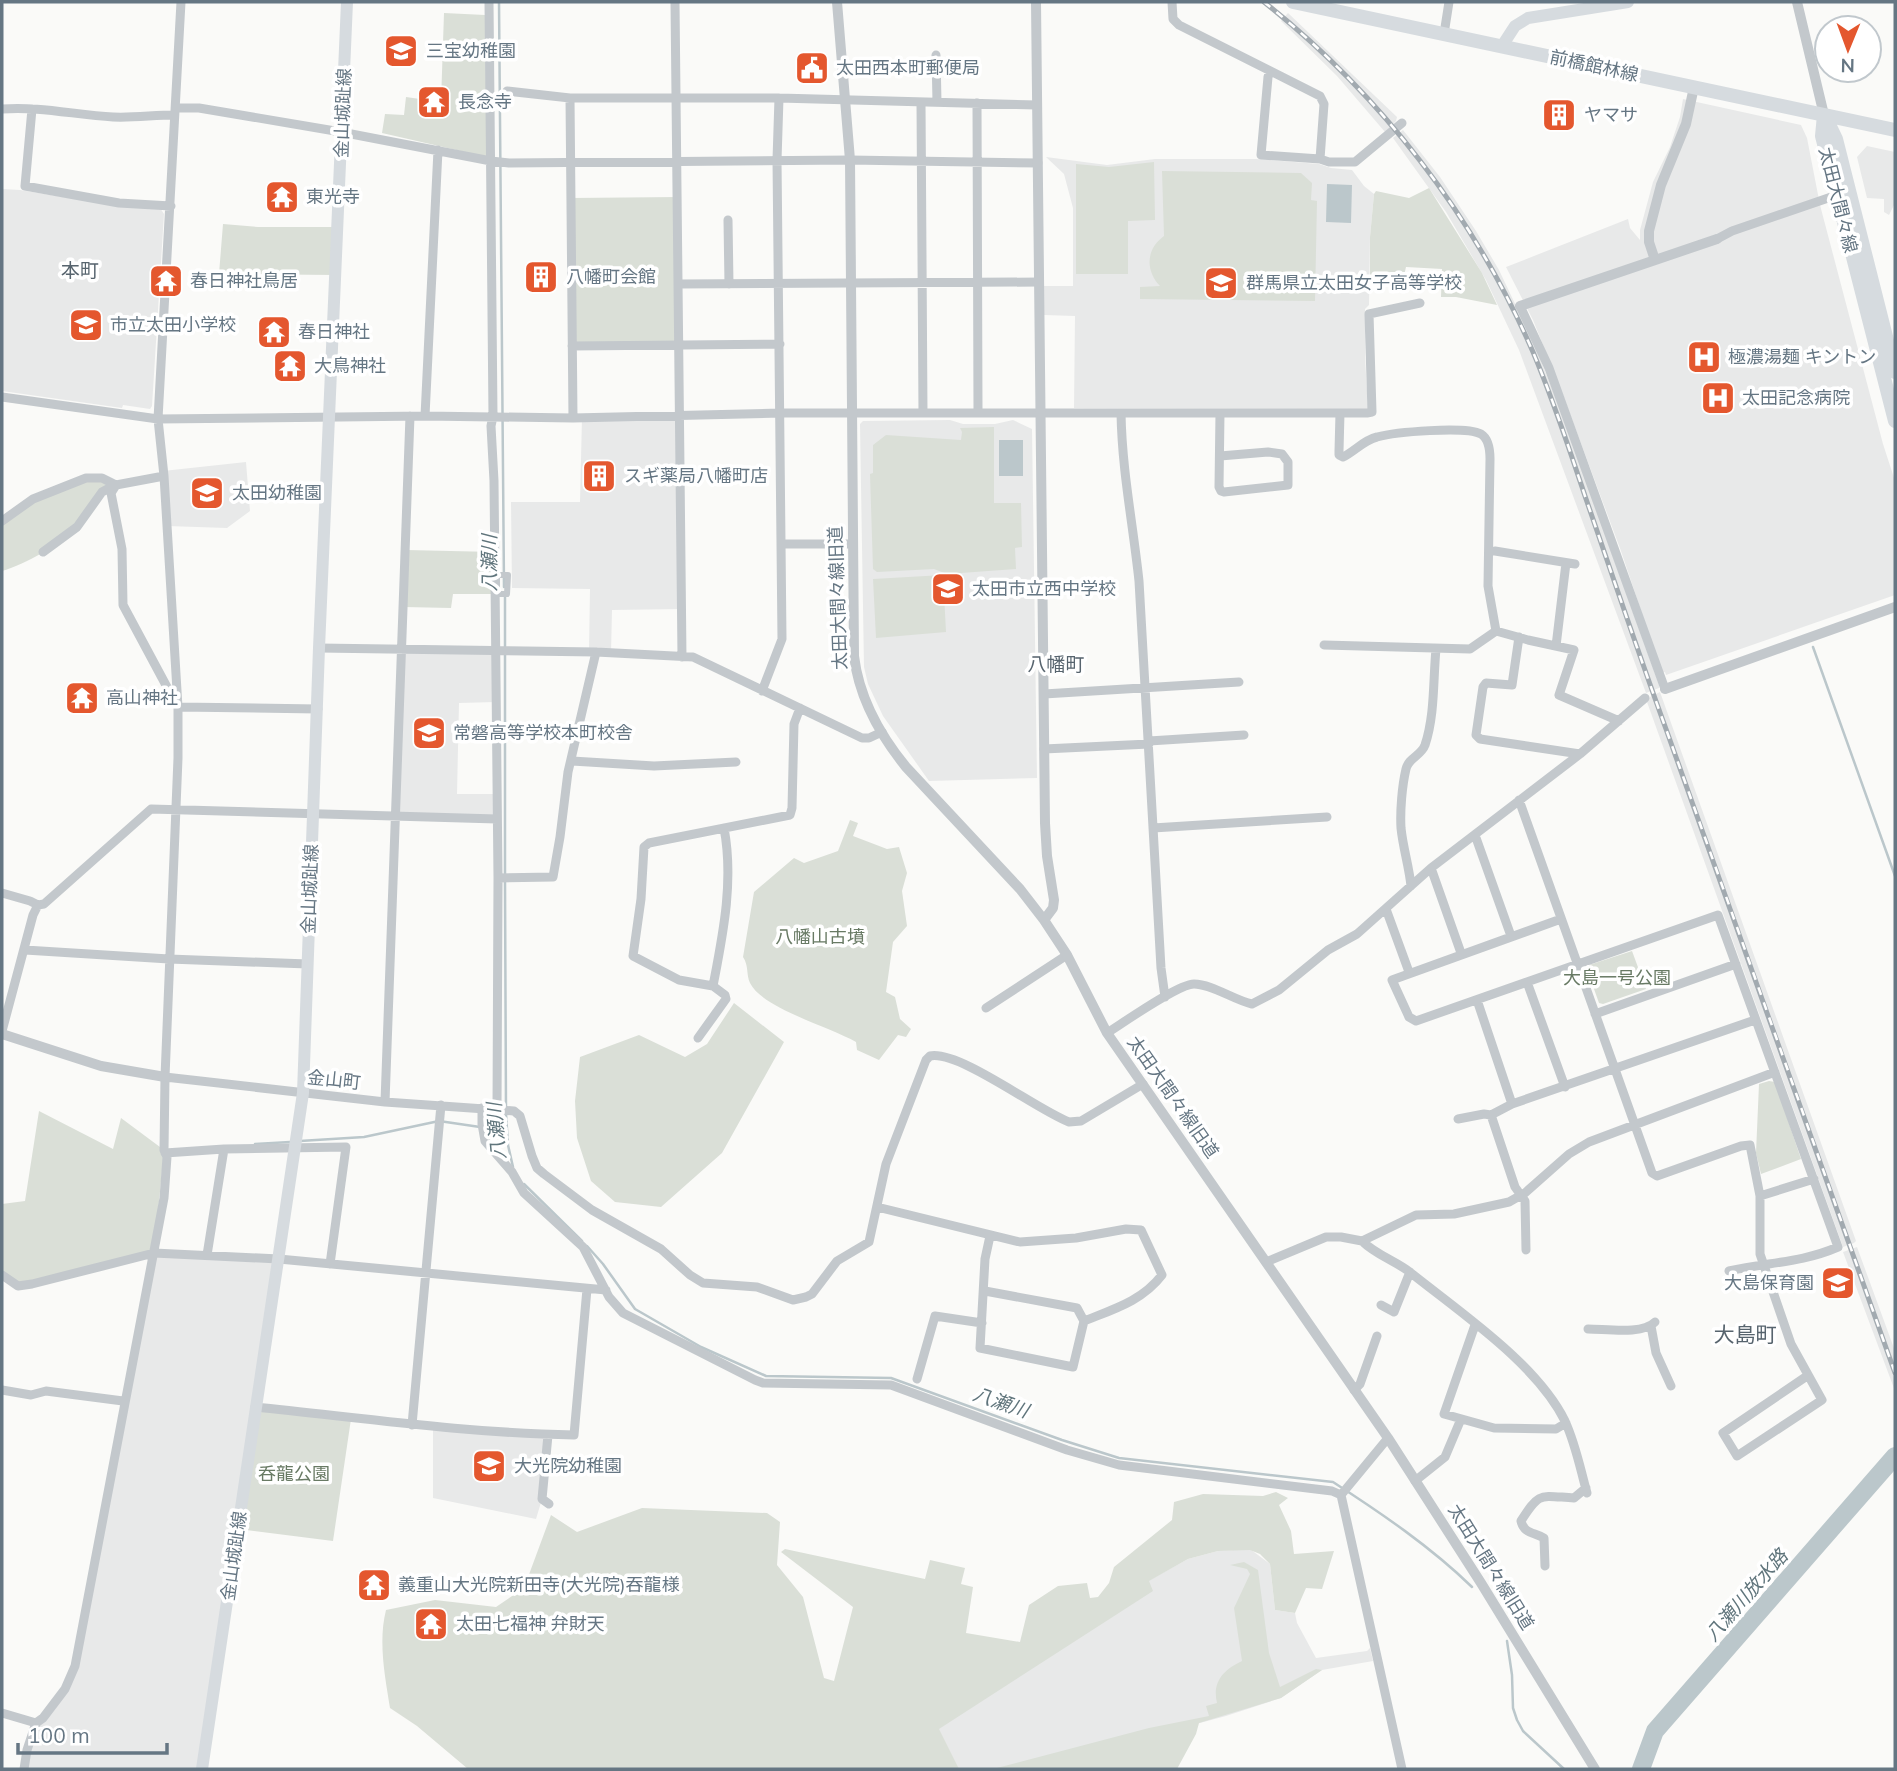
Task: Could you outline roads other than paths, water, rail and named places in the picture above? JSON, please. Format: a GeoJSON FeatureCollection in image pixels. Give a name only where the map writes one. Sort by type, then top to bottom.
{"type":"FeatureCollection","features":[{"type":"Feature","properties":{"kind":"main road","name":"金山城趾線"},"geometry":{"type":"LineString","coordinates":[[202,1769],[303,1093],[347,2]]}},
{"type":"Feature","properties":{"kind":"main road","name":"前橋館林線"},"geometry":{"type":"LineString","coordinates":[[1293,2],[1895,130]]}},
{"type":"Feature","properties":{"kind":"main road"},"geometry":{"type":"LineString","coordinates":[[1502,46],[1508,34],[1522,20],[1593,4],[1628,2]]}},
{"type":"Feature","properties":{"kind":"main road","name":"太田大間々線"},"geometry":{"type":"LineString","coordinates":[[1824,115],[1822,136],[1895,421]]}},
{"type":"Feature","properties":{"kind":"main road","name":"太田大間々線"},"geometry":{"type":"LineString","coordinates":[[1824,115],[1836,139],[1895,372]]}},
{"type":"Feature","properties":{"kind":"street"},"geometry":{"type":"LineString","coordinates":[[24,1769],[36,1723],[65,1689],[75,1666],[164,1198],[164,1077],[178,707],[158,419],[181,2]]}},
{"type":"Feature","properties":{"kind":"street"},"geometry":{"type":"LineString","coordinates":[[489,2],[491,426],[497,819],[504,878],[503,1109],[520,1116],[537,1168],[592,1210],[661,1249],[703,1283],[757,1287],[793,1300],[812,1294],[837,1261],[869,1242],[886,1164],[912,1091],[926,1059],[930,1056],[940,1056],[969,1067],[1069,1122],[1081,1121],[1143,1084]]}},
{"type":"Feature","properties":{"kind":"street"},"geometry":{"type":"LineString","coordinates":[[675,2],[682,657]]}},
{"type":"Feature","properties":{"kind":"street","name":"太田大間々線旧道"},"geometry":{"type":"LineString","coordinates":[[837,2],[850,160],[856,668],[867,705],[882,732],[915,778],[1002,870],[1044,920],[1067,955],[1107,1032],[1388,1438],[1595,1769]]}},
{"type":"Feature","properties":{"kind":"street"},"geometry":{"type":"LineString","coordinates":[[1036,2],[1044,749],[1047,856],[1054,900],[1053,908],[1044,920]]}},
{"type":"Feature","properties":{"kind":"street"},"geometry":{"type":"LineString","coordinates":[[1172,2],[1173,19],[1179,25],[1324,100],[1320,159]]}},
{"type":"Feature","properties":{"kind":"street"},"geometry":{"type":"LineString","coordinates":[[1444,34],[1449,2]]}},
{"type":"Feature","properties":{"kind":"street"},"geometry":{"type":"LineString","coordinates":[[1797,2],[1824,115]]}},
{"type":"Feature","properties":{"kind":"street"},"geometry":{"type":"LineString","coordinates":[[936,55],[937,102]]}},
{"type":"Feature","properties":{"kind":"street"},"geometry":{"type":"LineString","coordinates":[[1270,71],[1261,155],[1355,162],[1402,123]]}},
{"type":"Feature","properties":{"kind":"street"},"geometry":{"type":"LineString","coordinates":[[1655,260],[1649,242],[1649,231],[1661,185],[1686,124],[1694,87]]}},
{"type":"Feature","properties":{"kind":"street"},"geometry":{"type":"LineString","coordinates":[[507,91],[570,98],[779,98],[1037,104]]}},
{"type":"Feature","properties":{"kind":"street"},"geometry":{"type":"LineString","coordinates":[[570,98],[573,418]]}},
{"type":"Feature","properties":{"kind":"street"},"geometry":{"type":"LineString","coordinates":[[762,691],[782,639],[777,160],[779,98]]}},
{"type":"Feature","properties":{"kind":"street"},"geometry":{"type":"LineString","coordinates":[[921,102],[923,413]]}},
{"type":"Feature","properties":{"kind":"street"},"geometry":{"type":"LineString","coordinates":[[977,103],[978,413]]}},
{"type":"Feature","properties":{"kind":"street"},"geometry":{"type":"LineString","coordinates":[[32,108],[25,186],[119,203],[171,206]]}},
{"type":"Feature","properties":{"kind":"street"},"geometry":{"type":"LineString","coordinates":[[2,109],[32,108],[150,118],[199,108],[509,163],[850,160],[1038,163]]}},
{"type":"Feature","properties":{"kind":"street"},"geometry":{"type":"LineString","coordinates":[[425,416],[438,150]]}},
{"type":"Feature","properties":{"kind":"street"},"geometry":{"type":"LineString","coordinates":[[1837,195],[1520,306],[1549,368],[1665,689],[1895,607]]}},
{"type":"Feature","properties":{"kind":"street"},"geometry":{"type":"LineString","coordinates":[[728,220],[729,284]]}},
{"type":"Feature","properties":{"kind":"street"},"geometry":{"type":"LineString","coordinates":[[679,284],[1039,282]]}},
{"type":"Feature","properties":{"kind":"street"},"geometry":{"type":"LineString","coordinates":[[2,397],[158,419],[410,416],[573,418],[780,413],[1372,412],[1369,314],[1420,303]]}},
{"type":"Feature","properties":{"kind":"street"},"geometry":{"type":"LineString","coordinates":[[572,346],[780,344]]}},
{"type":"Feature","properties":{"kind":"street"},"geometry":{"type":"LineString","coordinates":[[1121,413],[1122,458],[1133,521],[1139,581],[1160,955],[1165,997]]}},
{"type":"Feature","properties":{"kind":"street"},"geometry":{"type":"LineString","coordinates":[[1220,413],[1219,487],[1224,492],[1288,485],[1288,462],[1282,454],[1268,452],[1220,456]]}},
{"type":"Feature","properties":{"kind":"street"},"geometry":{"type":"LineString","coordinates":[[1340,413],[1339,455],[1343,457],[1381,436],[1439,430],[1482,435],[1486,439],[1490,459],[1488,586],[1496,631]]}},
{"type":"Feature","properties":{"kind":"street"},"geometry":{"type":"LineString","coordinates":[[385,1102],[410,416]]}},
{"type":"Feature","properties":{"kind":"street"},"geometry":{"type":"LineString","coordinates":[[43,552],[77,527],[102,492],[116,485],[164,476]]}},
{"type":"Feature","properties":{"kind":"street"},"geometry":{"type":"LineString","coordinates":[[2,521],[33,499],[69,483],[86,478],[102,478],[116,485]]}},
{"type":"Feature","properties":{"kind":"street"},"geometry":{"type":"LineString","coordinates":[[116,485],[111,493],[122,549],[123,605],[178,707]]}},
{"type":"Feature","properties":{"kind":"street"},"geometry":{"type":"LineString","coordinates":[[782,544],[853,544]]}},
{"type":"Feature","properties":{"kind":"street"},"geometry":{"type":"LineString","coordinates":[[1495,551],[1571,564],[1556,646]]}},
{"type":"Feature","properties":{"kind":"street"},"geometry":{"type":"LineString","coordinates":[[1324,645],[1470,649],[1496,631],[1574,650],[1559,695],[1619,721]]}},
{"type":"Feature","properties":{"kind":"street"},"geometry":{"type":"LineString","coordinates":[[1519,637],[1512,685],[1486,682],[1476,735],[1480,739],[1580,754]]}},
{"type":"Feature","properties":{"kind":"street"},"geometry":{"type":"LineString","coordinates":[[319,648],[513,650],[693,657],[862,738],[882,732]]}},
{"type":"Feature","properties":{"kind":"street"},"geometry":{"type":"LineString","coordinates":[[1410,886],[1409,863],[1401,826],[1406,770],[1409,760],[1422,752],[1429,730],[1436,649]]}},
{"type":"Feature","properties":{"kind":"street"},"geometry":{"type":"LineString","coordinates":[[504,878],[553,877],[568,772],[596,652]]}},
{"type":"Feature","properties":{"kind":"street"},"geometry":{"type":"LineString","coordinates":[[1044,694],[1239,682]]}},
{"type":"Feature","properties":{"kind":"street"},"geometry":{"type":"LineString","coordinates":[[1107,1032],[1165,997],[1194,984],[1252,1004],[1279,990],[1328,950],[1357,934],[1431,868],[1580,754],[1645,698]]}},
{"type":"Feature","properties":{"kind":"street"},"geometry":{"type":"LineString","coordinates":[[178,707],[318,709]]}},
{"type":"Feature","properties":{"kind":"street"},"geometry":{"type":"LineString","coordinates":[[698,1038],[726,999],[725,995],[713,986],[680,980],[633,956],[641,899],[644,847],[649,843],[790,815],[794,724],[800,708]]}},
{"type":"Feature","properties":{"kind":"street"},"geometry":{"type":"LineString","coordinates":[[1044,749],[1244,735]]}},
{"type":"Feature","properties":{"kind":"street"},"geometry":{"type":"LineString","coordinates":[[572,761],[654,766],[736,762]]}},
{"type":"Feature","properties":{"kind":"street"},"geometry":{"type":"LineString","coordinates":[[1519,800],[1633,1125],[1654,1175],[1750,1145],[1760,1196],[1759,1242],[1762,1263],[1791,1344],[1822,1400],[1737,1456],[1723,1433],[1807,1376]]}},
{"type":"Feature","properties":{"kind":"street"},"geometry":{"type":"LineString","coordinates":[[2,893],[38,905],[44,904],[151,808],[497,819]]}},
{"type":"Feature","properties":{"kind":"street"},"geometry":{"type":"LineString","coordinates":[[1153,828],[1327,817]]}},
{"type":"Feature","properties":{"kind":"street"},"geometry":{"type":"LineString","coordinates":[[713,986],[726,904],[729,857],[724,828]]}},
{"type":"Feature","properties":{"kind":"street"},"geometry":{"type":"LineString","coordinates":[[1475,835],[1511,936]]}},
{"type":"Feature","properties":{"kind":"street"},"geometry":{"type":"LineString","coordinates":[[1431,868],[1461,953]]}},
{"type":"Feature","properties":{"kind":"street"},"geometry":{"type":"LineString","coordinates":[[38,905],[33,915],[2,1033],[101,1066],[164,1077]]}},
{"type":"Feature","properties":{"kind":"street"},"geometry":{"type":"LineString","coordinates":[[1386,909],[1409,972]]}},
{"type":"Feature","properties":{"kind":"street"},"geometry":{"type":"LineString","coordinates":[[1561,919],[1392,980],[1411,1019],[1416,1021],[1718,915],[1838,1247],[1805,1260],[1762,1263],[1730,1271]]}},
{"type":"Feature","properties":{"kind":"street"},"geometry":{"type":"LineString","coordinates":[[25,950],[308,964]]}},
{"type":"Feature","properties":{"kind":"street"},"geometry":{"type":"LineString","coordinates":[[986,1008],[1067,955]]}},
{"type":"Feature","properties":{"kind":"street"},"geometry":{"type":"LineString","coordinates":[[1594,1014],[1735,964]]}},
{"type":"Feature","properties":{"kind":"street"},"geometry":{"type":"LineString","coordinates":[[1527,982],[1565,1087]]}},
{"type":"Feature","properties":{"kind":"street"},"geometry":{"type":"LineString","coordinates":[[1477,1000],[1512,1104]]}},
{"type":"Feature","properties":{"kind":"street"},"geometry":{"type":"LineString","coordinates":[[1458,1119],[1491,1115],[1512,1104],[1755,1020]]}},
{"type":"Feature","properties":{"kind":"street"},"geometry":{"type":"LineString","coordinates":[[1362,1241],[1416,1215],[1454,1214],[1497,1206],[1521,1195],[1578,1149],[1633,1125],[1775,1072]]}},
{"type":"Feature","properties":{"kind":"street","name":"金山町"},"geometry":{"type":"LineString","coordinates":[[164,1077],[385,1102],[503,1109]]}},
{"type":"Feature","properties":{"kind":"street"},"geometry":{"type":"LineString","coordinates":[[412,1425],[441,1105]]}},
{"type":"Feature","properties":{"kind":"street"},"geometry":{"type":"LineString","coordinates":[[482,1108],[485,1140],[512,1172],[524,1193],[583,1247],[613,1304],[623,1313],[763,1383],[891,1385],[1067,1450],[1119,1465],[1332,1491],[1341,1495]]}},
{"type":"Feature","properties":{"kind":"street"},"geometry":{"type":"LineString","coordinates":[[1491,1115],[1516,1188],[1527,1207],[1526,1250]]}},
{"type":"Feature","properties":{"kind":"street"},"geometry":{"type":"LineString","coordinates":[[165,1153],[346,1147],[330,1264]]}},
{"type":"Feature","properties":{"kind":"street"},"geometry":{"type":"LineString","coordinates":[[207,1255],[224,1149]]}},
{"type":"Feature","properties":{"kind":"street"},"geometry":{"type":"LineString","coordinates":[[1760,1196],[1814,1179]]}},
{"type":"Feature","properties":{"kind":"street"},"geometry":{"type":"LineString","coordinates":[[877,1207],[1020,1242],[1076,1238],[1126,1229],[1140,1230],[1162,1275],[1150,1291],[1125,1305],[1084,1321]]}},
{"type":"Feature","properties":{"kind":"street"},"geometry":{"type":"LineString","coordinates":[[985,1291],[1077,1308],[1084,1321],[1073,1367],[980,1348],[985,1259],[990,1236]]}},
{"type":"Feature","properties":{"kind":"street"},"geometry":{"type":"LineString","coordinates":[[1266,1262],[1326,1237],[1362,1241],[1410,1272],[1475,1325],[1524,1367],[1549,1394],[1577,1449],[1586,1490],[1574,1498],[1540,1496],[1534,1500],[1521,1521],[1522,1528],[1527,1532],[1544,1538],[1545,1566]]}},
{"type":"Feature","properties":{"kind":"street"},"geometry":{"type":"LineString","coordinates":[[2,1275],[18,1286],[32,1284],[154,1253],[278,1259],[606,1290]]}},
{"type":"Feature","properties":{"kind":"street"},"geometry":{"type":"LineString","coordinates":[[1381,1305],[1394,1312],[1410,1272]]}},
{"type":"Feature","properties":{"kind":"street"},"geometry":{"type":"LineString","coordinates":[[255,1407],[506,1434],[574,1435],[587,1289]]}},
{"type":"Feature","properties":{"kind":"street"},"geometry":{"type":"LineString","coordinates":[[917,1379],[934,1316],[982,1323]]}},
{"type":"Feature","properties":{"kind":"street"},"geometry":{"type":"LineString","coordinates":[[1588,1329],[1634,1330],[1653,1324],[1656,1353],[1671,1386]]}},
{"type":"Feature","properties":{"kind":"street"},"geometry":{"type":"LineString","coordinates":[[1475,1325],[1444,1415],[1494,1428],[1556,1429],[1566,1423]]}},
{"type":"Feature","properties":{"kind":"street"},"geometry":{"type":"LineString","coordinates":[[1354,1390],[1360,1384],[1377,1336]]}},
{"type":"Feature","properties":{"kind":"street"},"geometry":{"type":"LineString","coordinates":[[2,1390],[31,1395],[46,1391],[124,1401]]}},
{"type":"Feature","properties":{"kind":"street"},"geometry":{"type":"LineString","coordinates":[[1415,1481],[1444,1457],[1461,1419]]}},
{"type":"Feature","properties":{"kind":"street"},"geometry":{"type":"LineString","coordinates":[[548,1435],[542,1499],[549,1504]]}},
{"type":"Feature","properties":{"kind":"street"},"geometry":{"type":"LineString","coordinates":[[1388,1438],[1341,1495],[1402,1769]]}},
{"type":"Feature","properties":{"kind":"street"},"geometry":{"type":"LineString","coordinates":[[2,1713],[36,1723]]}},
{"type":"Feature","properties":{"kind":"waterway","name":"八瀬川"},"geometry":{"type":"LineString","coordinates":[[499,2],[504,587]]}},
{"type":"Feature","properties":{"kind":"waterway","name":"八瀬川"},"geometry":{"type":"LineString","coordinates":[[505,594],[505,874]]}},
{"type":"Feature","properties":{"kind":"waterway"},"geometry":{"type":"LineString","coordinates":[[1813,647],[1895,876]]}},
{"type":"Feature","properties":{"kind":"waterway","name":"八瀬川"},"geometry":{"type":"LineString","coordinates":[[505,881],[506,1114],[513,1167]]}},
{"type":"Feature","properties":{"kind":"waterway"},"geometry":{"type":"LineString","coordinates":[[300,1141],[364,1137],[439,1121],[480,1127]]}},
{"type":"Feature","properties":{"kind":"waterway"},"geometry":{"type":"LineString","coordinates":[[487,1128],[506,1122]]}},
{"type":"Feature","properties":{"kind":"waterway"},"geometry":{"type":"LineString","coordinates":[[255,1144],[290,1142]]}},
{"type":"Feature","properties":{"kind":"waterway","name":"八瀬川"},"geometry":{"type":"LineString","coordinates":[[524,1184],[582,1241]]}},
{"type":"Feature","properties":{"kind":"waterway","name":"八瀬川"},"geometry":{"type":"LineString","coordinates":[[587,1246],[635,1309],[701,1347],[766,1376],[891,1378],[1119,1458],[1333,1482],[1405,1531],[1472,1587]]}},
{"type":"Feature","properties":{"kind":"waterway","name":"八瀬川放水路"},"geometry":{"type":"LineString","coordinates":[[1641,1769],[1655,1731],[1895,1456]]}},
{"type":"Feature","properties":{"kind":"waterway","name":"八瀬川"},"geometry":{"type":"LineString","coordinates":[[1507,1641],[1513,1708],[1517,1720],[1523,1731],[1564,1769]]}},
{"type":"Feature","properties":{"kind":"railway"},"geometry":{"type":"LineString","coordinates":[[1264,2],[1347,76],[1420,160],[1482,253],[1533,352],[1895,1373]]}},
{"type":"Feature","properties":{"kind":"place","name":"三宝幼稚園"},"geometry":{"type":"Point","coordinates":[401,51]}},
{"type":"Feature","properties":{"kind":"place","name":"太田西本町郵便局"},"geometry":{"type":"Point","coordinates":[812,68]}},
{"type":"Feature","properties":{"kind":"place","name":"長念寺"},"geometry":{"type":"Point","coordinates":[434,102]}},
{"type":"Feature","properties":{"kind":"place","name":"ヤマサ"},"geometry":{"type":"Point","coordinates":[1559,115]}},
{"type":"Feature","properties":{"kind":"place","name":"東光寺"},"geometry":{"type":"Point","coordinates":[282,197]}},
{"type":"Feature","properties":{"kind":"place","name":"八幡町会館"},"geometry":{"type":"Point","coordinates":[541,277]}},
{"type":"Feature","properties":{"kind":"place","name":"春日神社鳥居"},"geometry":{"type":"Point","coordinates":[166,281]}},
{"type":"Feature","properties":{"kind":"place","name":"群馬県立太田女子高等学校"},"geometry":{"type":"Point","coordinates":[1221,283]}},
{"type":"Feature","properties":{"kind":"place","name":"市立太田小学校"},"geometry":{"type":"Point","coordinates":[86,325]}},
{"type":"Feature","properties":{"kind":"place","name":"春日神社"},"geometry":{"type":"Point","coordinates":[274,332]}},
{"type":"Feature","properties":{"kind":"place","name":"極濃湯麺 キントン"},"geometry":{"type":"Point","coordinates":[1704,357]}},
{"type":"Feature","properties":{"kind":"place","name":"大鳥神社"},"geometry":{"type":"Point","coordinates":[290,366]}},
{"type":"Feature","properties":{"kind":"place","name":"太田記念病院"},"geometry":{"type":"Point","coordinates":[1718,398]}},
{"type":"Feature","properties":{"kind":"place","name":"スギ薬局八幡町店"},"geometry":{"type":"Point","coordinates":[599,476]}},
{"type":"Feature","properties":{"kind":"place","name":"太田幼稚園"},"geometry":{"type":"Point","coordinates":[207,493]}},
{"type":"Feature","properties":{"kind":"place","name":"太田市立西中学校"},"geometry":{"type":"Point","coordinates":[948,589]}},
{"type":"Feature","properties":{"kind":"place","name":"高山神社"},"geometry":{"type":"Point","coordinates":[82,698]}},
{"type":"Feature","properties":{"kind":"place","name":"常磐高等学校本町校舎"},"geometry":{"type":"Point","coordinates":[429,733]}},
{"type":"Feature","properties":{"kind":"place","name":"大島保育園"},"geometry":{"type":"Point","coordinates":[1838,1283]}},
{"type":"Feature","properties":{"kind":"place","name":"大光院幼稚園"},"geometry":{"type":"Point","coordinates":[489,1466]}},
{"type":"Feature","properties":{"kind":"place","name":"義重山大光院新田寺(大光院)吞龍様"},"geometry":{"type":"Point","coordinates":[374,1585]}},
{"type":"Feature","properties":{"kind":"place","name":"太田七福神 弁財天"},"geometry":{"type":"Point","coordinates":[431,1624]}},
{"type":"Feature","properties":{"kind":"district","name":"本町"},"geometry":{"type":"Point","coordinates":[80,270]}},
{"type":"Feature","properties":{"kind":"district","name":"八幡町"},"geometry":{"type":"Point","coordinates":[1056,664]}},
{"type":"Feature","properties":{"kind":"district","name":"大島町"},"geometry":{"type":"Point","coordinates":[1745,1335]}},
{"type":"Feature","properties":{"kind":"park label","name":"八幡山古墳"},"geometry":{"type":"Point","coordinates":[820,937]}},
{"type":"Feature","properties":{"kind":"park label","name":"大島一号公園"},"geometry":{"type":"Point","coordinates":[1617,978]}},
{"type":"Feature","properties":{"kind":"park label","name":"呑龍公園"},"geometry":{"type":"Point","coordinates":[294,1474]}}]}
